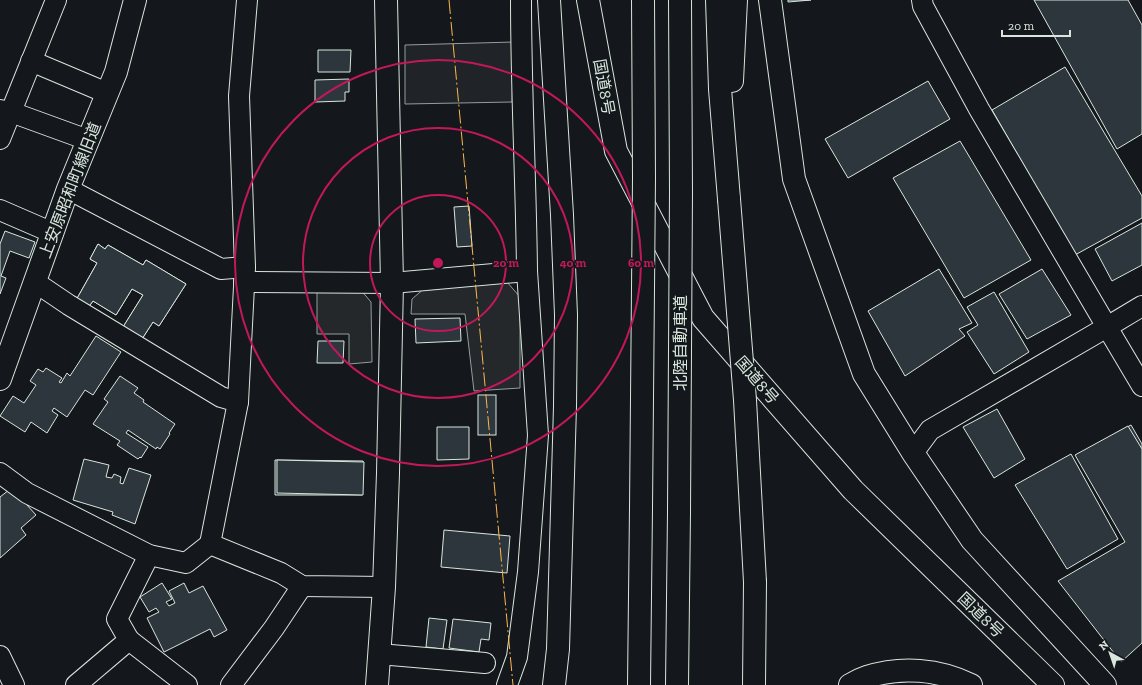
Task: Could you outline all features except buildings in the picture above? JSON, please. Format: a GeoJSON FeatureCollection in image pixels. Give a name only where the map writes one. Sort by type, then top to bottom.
{"type":"FeatureCollection","features":[{"type":"Feature","properties":{"kind":"main road","name":"上安原昭和町線旧道"},"geometry":{"type":"LineString","coordinates":[[0,379],[68,189],[116,72],[136,0]]}},
{"type":"Feature","properties":{"kind":"main road"},"geometry":{"type":"LineString","coordinates":[[377,685],[384,587],[392,283],[386,0]]}},
{"type":"Feature","properties":{"kind":"main road"},"geometry":{"type":"LineString","coordinates":[[550,0],[566,315],[565,406],[558,633],[554,685]]}},
{"type":"Feature","properties":{"kind":"main road","name":"国道8号"},"geometry":{"type":"LineString","coordinates":[[588,0],[616,151],[703,318],[853,490],[1053,685]]}},
{"type":"Feature","properties":{"kind":"main road"},"geometry":{"type":"LineString","coordinates":[[639,685],[644,186],[643,0]]}},
{"type":"Feature","properties":{"kind":"main road","name":"北陸自動車道"},"geometry":{"type":"LineString","coordinates":[[677,685],[681,200],[680,0]]}},
{"type":"Feature","properties":{"kind":"main road"},"geometry":{"type":"LineString","coordinates":[[717,0],[720,89],[745,400],[755,582],[754,685]]}},
{"type":"Feature","properties":{"kind":"main road"},"geometry":{"type":"LineString","coordinates":[[728,199],[736,0]]}},
{"type":"Feature","properties":{"kind":"main road"},"geometry":{"type":"LineString","coordinates":[[770,0],[794,179],[864,374],[913,453],[972,540],[1105,685]]}},
{"type":"Feature","properties":{"kind":"main road"},"geometry":{"type":"LineString","coordinates":[[850,685],[866,677],[896,671],[929,671],[958,679],[971,685]]}},
{"type":"Feature","properties":{"kind":"street"},"geometry":{"type":"LineString","coordinates":[[0,138],[5,111],[31,62],[56,0]]}},
{"type":"Feature","properties":{"kind":"street"},"geometry":{"type":"LineString","coordinates":[[0,473],[27,493],[149,555],[186,563],[210,544],[238,402],[244,275],[239,96],[247,0]]}},
{"type":"Feature","properties":{"kind":"street"},"geometry":{"type":"LineString","coordinates":[[507,685],[517,657],[528,572],[538,435],[528,271],[520,0]]}},
{"type":"Feature","properties":{"kind":"street"},"geometry":{"type":"LineString","coordinates":[[922,0],[923,6],[979,109],[1142,386]]}},
{"type":"Feature","properties":{"kind":"street"},"geometry":{"type":"LineString","coordinates":[[31,62],[107,93]]}},
{"type":"Feature","properties":{"kind":"street"},"geometry":{"type":"LineString","coordinates":[[5,111],[88,140]]}},
{"type":"Feature","properties":{"kind":"street"},"geometry":{"type":"LineString","coordinates":[[68,189],[221,269],[244,275],[392,283],[528,271]]}},
{"type":"Feature","properties":{"kind":"street"},"geometry":{"type":"LineString","coordinates":[[0,210],[53,233]]}},
{"type":"Feature","properties":{"kind":"street"},"geometry":{"type":"LineString","coordinates":[[35,282],[69,305],[221,397],[238,402]]}},
{"type":"Feature","properties":{"kind":"street"},"geometry":{"type":"LineString","coordinates":[[913,453],[930,430],[1142,306]]}},
{"type":"Feature","properties":{"kind":"street"},"geometry":{"type":"LineString","coordinates":[[210,544],[281,573],[302,586],[384,587]]}},
{"type":"Feature","properties":{"kind":"street"},"geometry":{"type":"LineString","coordinates":[[149,555],[117,619],[129,640],[187,685]]}},
{"type":"Feature","properties":{"kind":"street"},"geometry":{"type":"LineString","coordinates":[[230,685],[274,628],[302,586]]}},
{"type":"Feature","properties":{"kind":"street"},"geometry":{"type":"LineString","coordinates":[[76,685],[129,640]]}},
{"type":"Feature","properties":{"kind":"street"},"geometry":{"type":"LineString","coordinates":[[379,654],[485,663]]}},
{"type":"Feature","properties":{"kind":"street"},"geometry":{"type":"LineString","coordinates":[[0,656],[14,685]]}},
{"type":"Feature","properties":{"kind":"shaded area"},"geometry":{"type":"Polygon","coordinates":[[[514,42],[512,102],[405,104],[405,45],[514,42]]]}},
{"type":"Feature","properties":{"kind":"shaded area"},"geometry":{"type":"Polygon","coordinates":[[[507,282],[520,297],[520,388],[474,391],[465,314],[411,314],[412,299],[426,287],[507,282]]]}},
{"type":"Feature","properties":{"kind":"shaded area"},"geometry":{"type":"Polygon","coordinates":[[[360,289],[371,302],[372,362],[349,364],[349,334],[317,334],[317,292],[360,289]]]}},
{"type":"Feature","properties":{"kind":"power"},"geometry":{"type":"LineString","coordinates":[[449,0],[513,685]]}}]}
